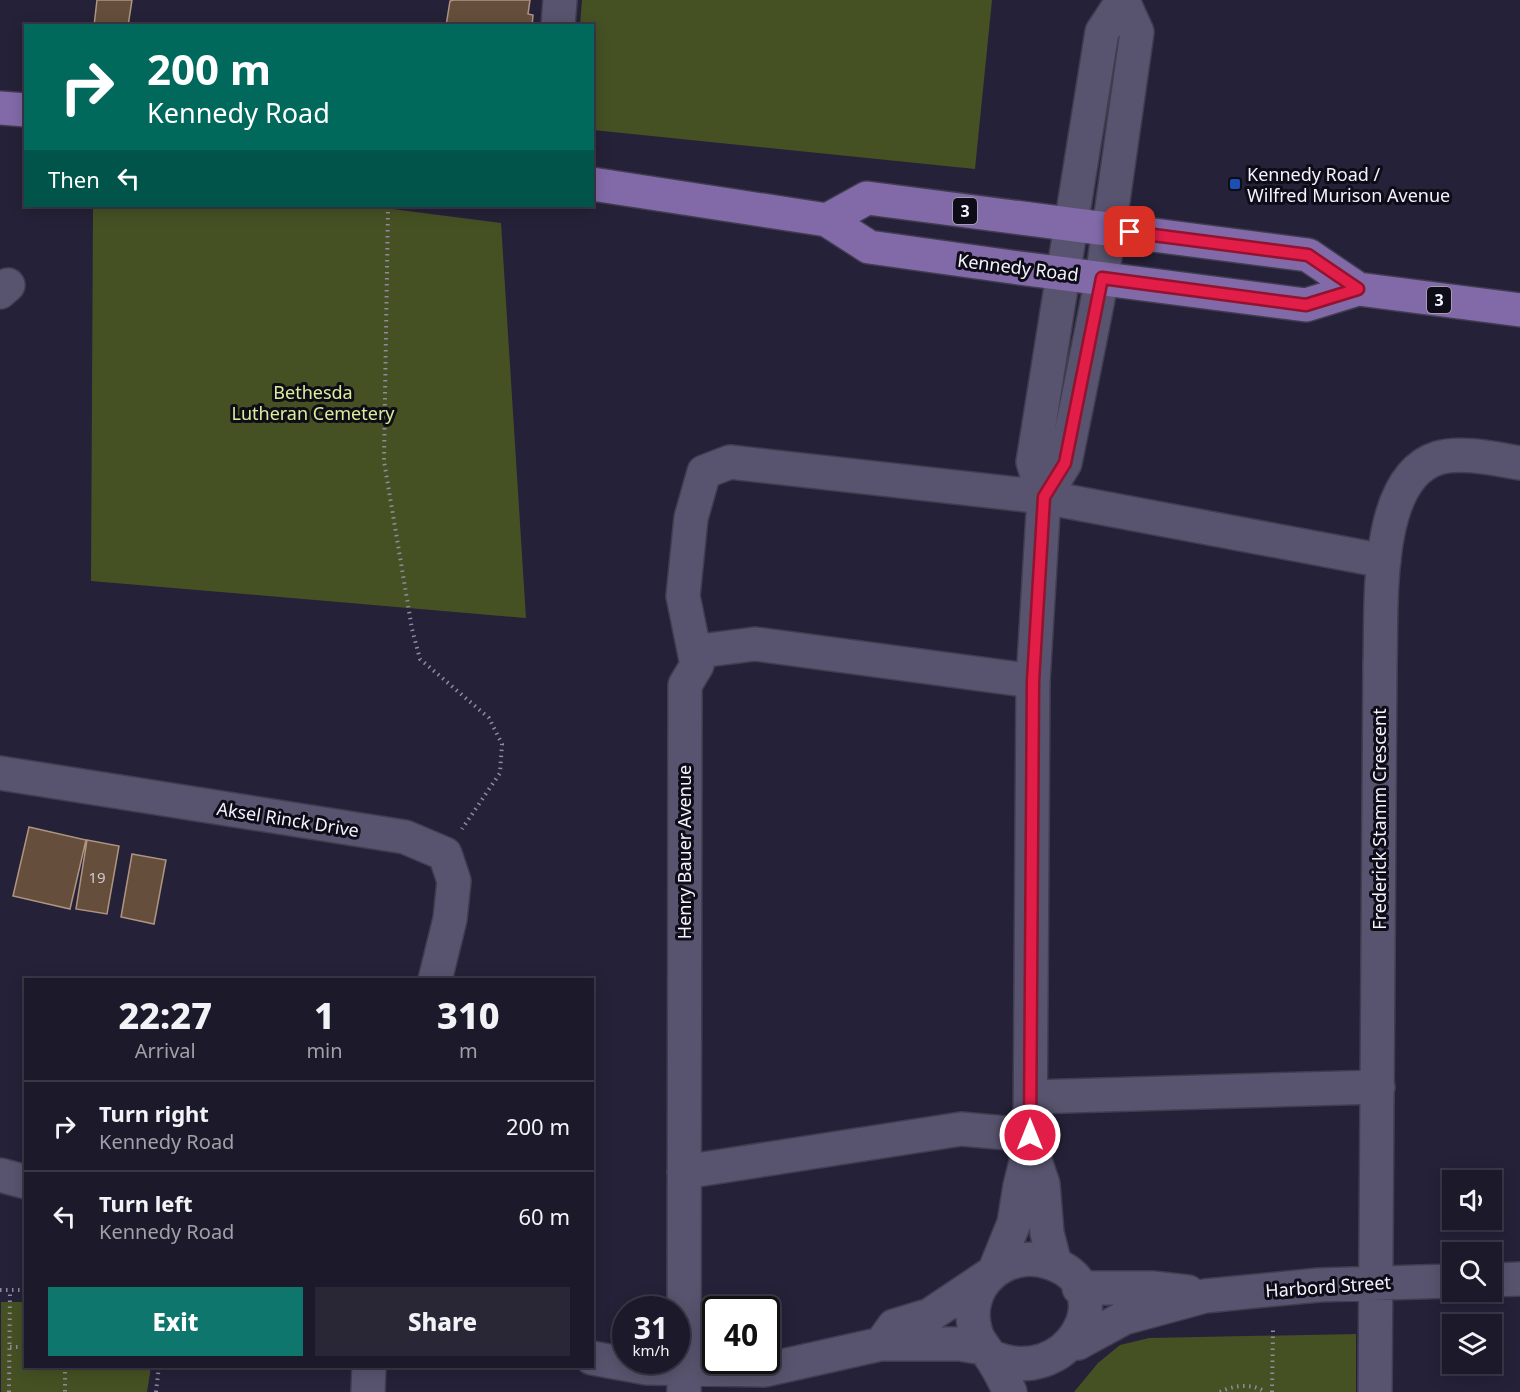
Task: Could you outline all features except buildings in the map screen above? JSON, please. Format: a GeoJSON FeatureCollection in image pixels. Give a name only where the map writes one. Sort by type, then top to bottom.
{"type":"FeatureCollection","features":[{"type":"Feature","properties":{"kind":"main road"},"geometry":{"type":"LineString","coordinates":[[0,108],[24,110]]}},
{"type":"Feature","properties":{"kind":"main road","name":"Kennedy Road"},"geometry":{"type":"LineString","coordinates":[[594,184],[827,220],[869,247],[1306,305],[1358,289],[1520,310]]}},
{"type":"Feature","properties":{"kind":"main road","name":"Kennedy Road"},"geometry":{"type":"LineString","coordinates":[[827,220],[867,198],[1072,224],[1308,255],[1358,289]]}},
{"type":"Feature","properties":{"kind":"street"},"geometry":{"type":"LineString","coordinates":[[558,24],[560,0]]}},
{"type":"Feature","properties":{"kind":"street"},"geometry":{"type":"LineString","coordinates":[[1010,1392],[976,1334],[973,1319],[974,1303],[979,1289],[992,1273],[1014,1223],[1030,1141],[1033,681],[1044,497],[1033,462],[1102,32],[1123,1]]}},
{"type":"Feature","properties":{"kind":"street"},"geometry":{"type":"LineString","coordinates":[[1044,497],[1065,463],[1102,278],[1137,33],[1123,1]]}},
{"type":"Feature","properties":{"kind":"street","name":"Frederick Stamm Crescent"},"geometry":{"type":"LineString","coordinates":[[1375,1392],[1380,663],[1384,561],[1394,506],[1415,471],[1438,458],[1478,456],[1520,463]]}},
{"type":"Feature","properties":{"kind":"street"},"geometry":{"type":"LineString","coordinates":[[697,665],[683,596],[692,518],[704,472],[730,462],[1044,497],[1384,561]]}},
{"type":"Feature","properties":{"kind":"street","name":"Henry Bauer Avenue"},"geometry":{"type":"LineString","coordinates":[[684,1380],[684,685],[697,665],[700,651],[755,644],[1033,681]]}},
{"type":"Feature","properties":{"kind":"street","name":"Aksel Rinck Drive"},"geometry":{"type":"LineString","coordinates":[[0,773],[405,837],[445,854]]}},
{"type":"Feature","properties":{"kind":"street"},"geometry":{"type":"LineString","coordinates":[[436,978],[450,920],[454,881],[445,854]]}},
{"type":"Feature","properties":{"kind":"street"},"geometry":{"type":"LineString","coordinates":[[1030,1097],[1378,1087]]}},
{"type":"Feature","properties":{"kind":"street"},"geometry":{"type":"LineString","coordinates":[[684,1172],[961,1129],[1030,1141]]}},
{"type":"Feature","properties":{"kind":"street"},"geometry":{"type":"LineString","coordinates":[[1030,1141],[1043,1184],[1047,1233],[1055,1264]]}},
{"type":"Feature","properties":{"kind":"street"},"geometry":{"type":"LineString","coordinates":[[0,1175],[24,1181]]}},
{"type":"Feature","properties":{"kind":"street"},"geometry":{"type":"LineString","coordinates":[[881,1344],[894,1326],[930,1315],[1009,1262],[1024,1258],[1040,1259],[1055,1264],[1073,1279],[1079,1288],[1086,1310],[1083,1333],[1071,1351],[1052,1392]]}},
{"type":"Feature","properties":{"kind":"street"},"geometry":{"type":"LineString","coordinates":[[1502,1280],[1520,1279]]}},
{"type":"Feature","properties":{"kind":"street","name":"Harbord Street"},"geometry":{"type":"LineString","coordinates":[[1071,1351],[1124,1318],[1205,1296],[1319,1285],[1442,1281]]}},
{"type":"Feature","properties":{"kind":"street","name":"Harbord Street"},"geometry":{"type":"LineString","coordinates":[[1079,1288],[1152,1288],[1178,1290],[1205,1296]]}},
{"type":"Feature","properties":{"kind":"street"},"geometry":{"type":"LineString","coordinates":[[594,1358],[648,1368],[684,1380],[765,1370],[881,1344],[960,1344],[987,1352],[1003,1365],[1019,1370],[1034,1371],[1049,1367],[1071,1351]]}},
{"type":"Feature","properties":{"kind":"street"},"geometry":{"type":"LineString","coordinates":[[368,1392],[369,1368]]}},
{"type":"Feature","properties":{"kind":"path"},"geometry":{"type":"LineString","coordinates":[[388,207],[384,461],[412,629],[420,659],[489,718],[502,744],[500,773],[445,854]]}},
{"type":"Feature","properties":{"kind":"path"},"geometry":{"type":"LineString","coordinates":[[0,1290],[24,1290]]}},
{"type":"Feature","properties":{"kind":"path"},"geometry":{"type":"LineString","coordinates":[[9,1392],[10,1290]]}},
{"type":"Feature","properties":{"kind":"path"},"geometry":{"type":"LineString","coordinates":[[1272,1392],[1273,1330]]}},
{"type":"Feature","properties":{"kind":"path"},"geometry":{"type":"LineString","coordinates":[[10,1347],[24,1347]]}},
{"type":"Feature","properties":{"kind":"path"},"geometry":{"type":"LineString","coordinates":[[65,1368],[65,1392]]}},
{"type":"Feature","properties":{"kind":"path"},"geometry":{"type":"LineString","coordinates":[[156,1392],[159,1368]]}},
{"type":"Feature","properties":{"kind":"path"},"geometry":{"type":"LineString","coordinates":[[1220,1392],[1232,1386],[1261,1389],[1265,1392]]}},
{"type":"Feature","properties":{"kind":"green space"},"geometry":{"type":"Polygon","coordinates":[[[582,0],[992,0],[975,169],[594,130],[594,24],[580,24],[582,0]]]}},
{"type":"Feature","properties":{"kind":"green space","name":"Bethesda Lutheran Cemetery"},"geometry":{"type":"Polygon","coordinates":[[[93,207],[377,207],[501,223],[526,618],[91,581],[93,207]]]}},
{"type":"Feature","properties":{"kind":"green space"},"geometry":{"type":"Polygon","coordinates":[[[1,1302],[24,1302],[24,1368],[151,1368],[147,1392],[1,1392],[1,1302]]]}},
{"type":"Feature","properties":{"kind":"green space"},"geometry":{"type":"Polygon","coordinates":[[[1356,1334],[1356,1392],[1074,1392],[1098,1363],[1120,1345],[1149,1338],[1356,1334]]]}},
{"type":"Feature","properties":{"kind":"place","name":"Kennedy Road / Wilfred Murison Avenue"},"geometry":{"type":"Point","coordinates":[1235,184]}},
{"type":"Feature","properties":{"kind":"route"},"geometry":{"type":"LineString","coordinates":[[1030,1135],[1033,681],[1044,497],[1065,463],[1102,278],[1306,305],[1358,289],[1308,255],[1130,232]]}}]}
